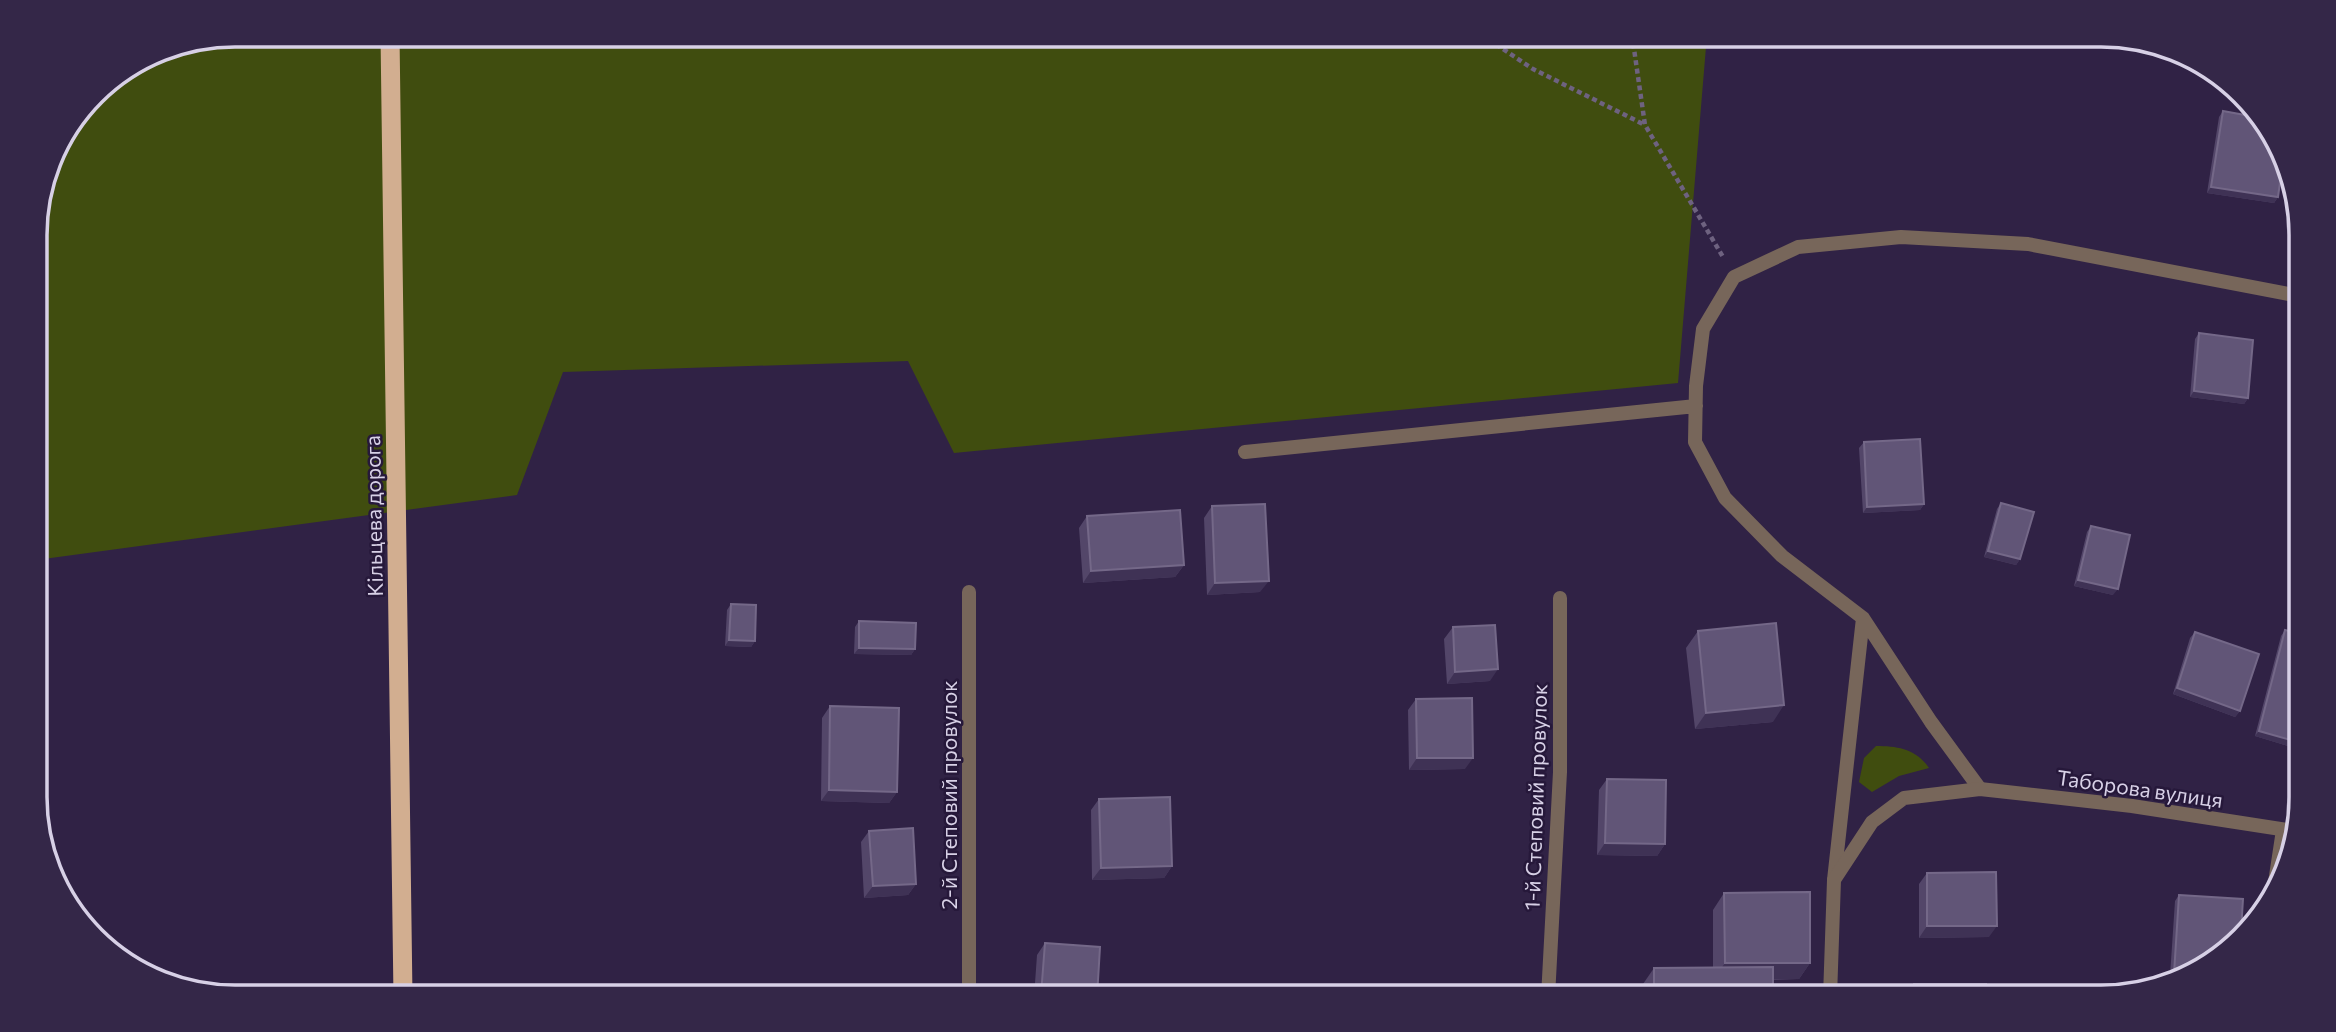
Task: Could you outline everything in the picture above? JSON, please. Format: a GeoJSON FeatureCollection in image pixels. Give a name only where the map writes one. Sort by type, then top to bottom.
{"type":"FeatureCollection","features":[{"type":"Feature","properties":{"kind":"highway","name":"Кільцева дорога"},"geometry":{"type":"LineString","coordinates":[[390,48],[403,985]]}},
{"type":"Feature","properties":{"kind":"street"},"geometry":{"type":"LineString","coordinates":[[1980,789],[1931,722],[1863,618],[1782,556],[1725,498],[1695,442],[1703,329],[1734,277],[1798,247],[1901,237],[2028,244],[2289,294]]}},
{"type":"Feature","properties":{"kind":"street"},"geometry":{"type":"LineString","coordinates":[[1245,452],[1696,406]]}},
{"type":"Feature","properties":{"kind":"street","name":"2-й Степовий провулок"},"geometry":{"type":"LineString","coordinates":[[969,592],[969,985]]}},
{"type":"Feature","properties":{"kind":"street","name":"1-й Степовий провулок"},"geometry":{"type":"LineString","coordinates":[[1549,984],[1560,772],[1560,598]]}},
{"type":"Feature","properties":{"kind":"street"},"geometry":{"type":"LineString","coordinates":[[1830,984],[1834,880],[1863,618]]}},
{"type":"Feature","properties":{"kind":"street","name":"Таборова вулиця"},"geometry":{"type":"LineString","coordinates":[[1834,880],[1872,822],[1904,798],[1980,789],[2132,806],[2286,830]]}},
{"type":"Feature","properties":{"kind":"path"},"geometry":{"type":"LineString","coordinates":[[1500,47],[1533,69],[1645,125]]}},
{"type":"Feature","properties":{"kind":"path"},"geometry":{"type":"LineString","coordinates":[[1634,47],[1645,125],[1734,277]]}},
{"type":"Feature","properties":{"kind":"green space"},"geometry":{"type":"Polygon","coordinates":[[[1706,47],[1678,383],[954,453],[908,361],[563,372],[517,495],[47,558],[48,222],[51,198],[62,163],[79,131],[94,111],[111,94],[141,72],[174,57],[222,48],[1706,47]]]}},
{"type":"Feature","properties":{"kind":"green space"},"geometry":{"type":"Polygon","coordinates":[[[1876,746],[1906,750],[1929,768],[1899,776],[1872,792],[1859,782],[1864,758],[1876,746]]]}},
{"type":"Feature","properties":{"kind":"building"},"geometry":{"type":"Polygon","coordinates":[[[2223,111],[2245,115],[2264,141],[2274,163],[2280,181],[2278,197],[2211,187],[2223,111]]]}},
{"type":"Feature","properties":{"kind":"building"},"geometry":{"type":"Polygon","coordinates":[[[2199,333],[2253,340],[2248,398],[2194,391],[2199,333]]]}},
{"type":"Feature","properties":{"kind":"building"},"geometry":{"type":"Polygon","coordinates":[[[1920,439],[1924,504],[1867,507],[1864,442],[1920,439]]]}},
{"type":"Feature","properties":{"kind":"building"},"geometry":{"type":"Polygon","coordinates":[[[2001,503],[2034,512],[2020,559],[1988,551],[2001,503]]]}},
{"type":"Feature","properties":{"kind":"building"},"geometry":{"type":"Polygon","coordinates":[[[1265,504],[1269,581],[1215,583],[1212,506],[1265,504]]]}},
{"type":"Feature","properties":{"kind":"building"},"geometry":{"type":"Polygon","coordinates":[[[1180,510],[1184,565],[1091,571],[1087,516],[1180,510]]]}},
{"type":"Feature","properties":{"kind":"building"},"geometry":{"type":"Polygon","coordinates":[[[2091,526],[2130,535],[2118,589],[2078,580],[2091,526]]]}},
{"type":"Feature","properties":{"kind":"building"},"geometry":{"type":"Polygon","coordinates":[[[731,604],[756,605],[755,641],[729,640],[731,604]]]}},
{"type":"Feature","properties":{"kind":"building"},"geometry":{"type":"Polygon","coordinates":[[[859,621],[916,623],[915,649],[859,648],[859,621]]]}},
{"type":"Feature","properties":{"kind":"building"},"geometry":{"type":"Polygon","coordinates":[[[1776,623],[1784,705],[1706,713],[1698,631],[1776,623]]]}},
{"type":"Feature","properties":{"kind":"building"},"geometry":{"type":"Polygon","coordinates":[[[1495,625],[1498,669],[1455,672],[1453,627],[1495,625]]]}},
{"type":"Feature","properties":{"kind":"building"},"geometry":{"type":"Polygon","coordinates":[[[2285,630],[2289,631],[2289,740],[2259,731],[2285,630]]]}},
{"type":"Feature","properties":{"kind":"building"},"geometry":{"type":"Polygon","coordinates":[[[2195,632],[2259,654],[2240,711],[2177,688],[2195,632]]]}},
{"type":"Feature","properties":{"kind":"building"},"geometry":{"type":"Polygon","coordinates":[[[1472,698],[1473,758],[1417,758],[1416,699],[1472,698]]]}},
{"type":"Feature","properties":{"kind":"building"},"geometry":{"type":"Polygon","coordinates":[[[830,706],[899,708],[897,792],[829,790],[830,706]]]}},
{"type":"Feature","properties":{"kind":"building"},"geometry":{"type":"Polygon","coordinates":[[[1607,779],[1666,780],[1665,844],[1605,843],[1607,779]]]}},
{"type":"Feature","properties":{"kind":"building"},"geometry":{"type":"Polygon","coordinates":[[[1170,797],[1172,866],[1101,868],[1099,799],[1170,797]]]}},
{"type":"Feature","properties":{"kind":"building"},"geometry":{"type":"Polygon","coordinates":[[[913,828],[916,884],[873,886],[869,831],[913,828]]]}},
{"type":"Feature","properties":{"kind":"building"},"geometry":{"type":"Polygon","coordinates":[[[1996,872],[1997,926],[1927,926],[1927,873],[1996,872]]]}},
{"type":"Feature","properties":{"kind":"building"},"geometry":{"type":"Polygon","coordinates":[[[1810,892],[1810,963],[1725,963],[1724,893],[1810,892]]]}},
{"type":"Feature","properties":{"kind":"building"},"geometry":{"type":"Polygon","coordinates":[[[2179,895],[2243,899],[2242,921],[2234,930],[2205,953],[2174,969],[2179,895]]]}},
{"type":"Feature","properties":{"kind":"building"},"geometry":{"type":"Polygon","coordinates":[[[1045,943],[1100,947],[1098,985],[1042,985],[1045,943]]]}},
{"type":"Feature","properties":{"kind":"building"},"geometry":{"type":"Polygon","coordinates":[[[1773,967],[1773,984],[1654,984],[1654,968],[1773,967]]]}}]}
